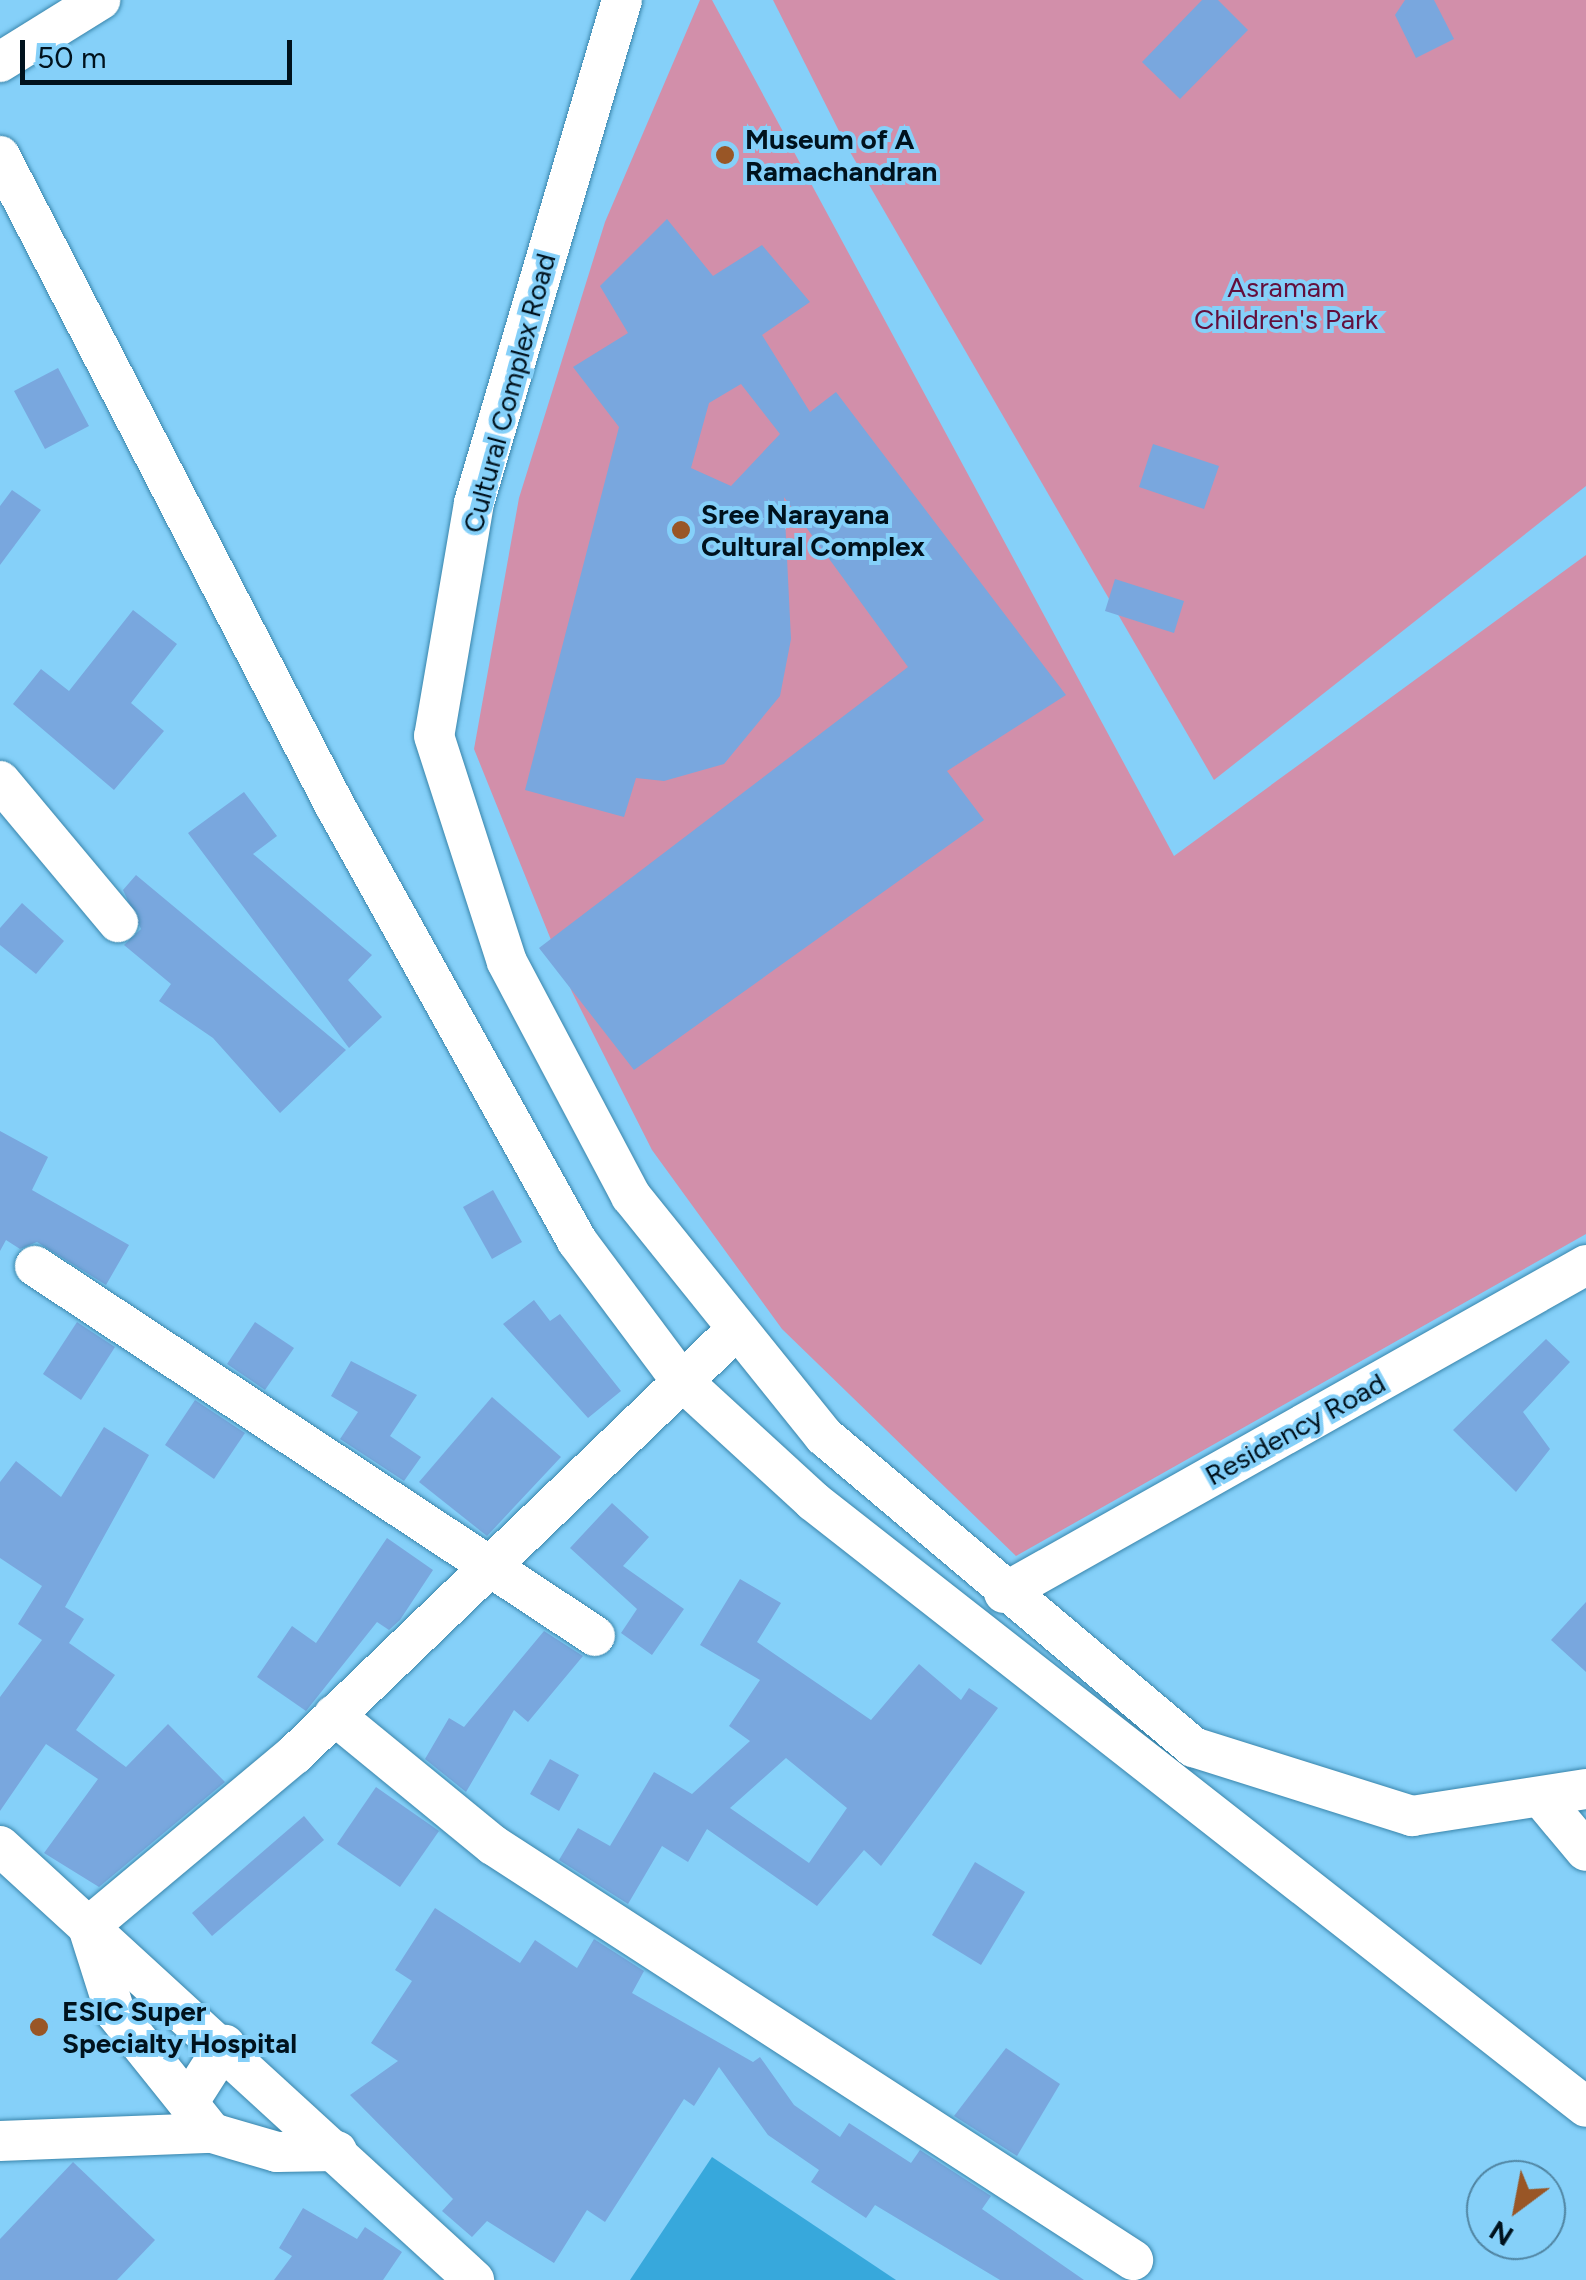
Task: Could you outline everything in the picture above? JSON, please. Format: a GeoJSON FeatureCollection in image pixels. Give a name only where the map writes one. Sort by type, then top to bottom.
{"type":"FeatureCollection","features":[{"type":"Feature","properties":{"kind":"street"},"geometry":{"type":"LineString","coordinates":[[0,62],[100,0]]}},
{"type":"Feature","properties":{"kind":"street","name":"Cultural Complex Road"},"geometry":{"type":"LineString","coordinates":[[622,0],[474,503],[434,736],[508,962],[632,1196],[824,1436],[1004,1592],[1193,1747],[1412,1816],[1544,1801],[1586,1789]]}},
{"type":"Feature","properties":{"kind":"street"},"geometry":{"type":"LineString","coordinates":[[0,156],[334,804],[577,1241],[679,1378],[827,1513],[1586,2107]]}},
{"type":"Feature","properties":{"kind":"street"},"geometry":{"type":"LineString","coordinates":[[0,781],[118,922]]}},
{"type":"Feature","properties":{"kind":"street","name":"Residency Road"},"geometry":{"type":"LineString","coordinates":[[1004,1592],[1586,1265]]}},
{"type":"Feature","properties":{"kind":"street"},"geometry":{"type":"LineString","coordinates":[[36,1266],[594,1636]]}},
{"type":"Feature","properties":{"kind":"street"},"geometry":{"type":"LineString","coordinates":[[88,1927],[334,1715],[679,1378],[738,1329]]}},
{"type":"Feature","properties":{"kind":"street"},"geometry":{"type":"LineString","coordinates":[[334,1715],[509,1856],[1133,2260]]}},
{"type":"Feature","properties":{"kind":"street"},"geometry":{"type":"LineString","coordinates":[[1544,1801],[1586,1852]]}},
{"type":"Feature","properties":{"kind":"street"},"geometry":{"type":"LineString","coordinates":[[0,1846],[225,2045],[474,2280]]}},
{"type":"Feature","properties":{"kind":"street"},"geometry":{"type":"LineString","coordinates":[[88,1927],[115,2012],[200,2118],[277,2152],[337,2152]]}},
{"type":"Feature","properties":{"kind":"street"},"geometry":{"type":"LineString","coordinates":[[200,2118],[225,2045]]}},
{"type":"Feature","properties":{"kind":"street"},"geometry":{"type":"LineString","coordinates":[[0,2141],[200,2118]]}},
{"type":"Feature","properties":{"kind":"green space"},"geometry":{"type":"Polygon","coordinates":[[[700,0],[712,0],[1174,856],[1586,555],[1586,1234],[1016,1556],[782,1329],[652,1150],[572,992],[474,749],[519,498],[605,222],[700,0]]]}},
{"type":"Feature","properties":{"kind":"green space","name":"Asramam Children's Park"},"geometry":{"type":"Polygon","coordinates":[[[773,0],[1586,0],[1586,486],[1214,780],[846,145],[773,0]]]}},
{"type":"Feature","properties":{"kind":"water"},"geometry":{"type":"Polygon","coordinates":[[[712,2157],[896,2280],[630,2280],[712,2157]]]}},
{"type":"Feature","properties":{"kind":"building"},"geometry":{"type":"Polygon","coordinates":[[[1202,0],[1218,0],[1248,30],[1180,99],[1142,62],[1202,0]]]}},
{"type":"Feature","properties":{"kind":"building"},"geometry":{"type":"Polygon","coordinates":[[[1405,0],[1434,0],[1454,39],[1416,58],[1395,15],[1405,0]]]}},
{"type":"Feature","properties":{"kind":"building","name":"Sree Narayana Cultural Complex"},"geometry":{"type":"Polygon","coordinates":[[[667,219],[713,276],[762,245],[810,302],[762,335],[810,412],[836,392],[1066,695],[947,771],[984,820],[634,1070],[539,948],[908,667],[784,497],[791,639],[780,696],[724,764],[664,781],[636,778],[624,817],[525,790],[619,427],[573,367],[628,333],[600,286],[667,219]],[[741,384],[709,403],[691,468],[731,486],[780,434],[741,384]]]}},
{"type":"Feature","properties":{"kind":"building"},"geometry":{"type":"Polygon","coordinates":[[[58,368],[89,426],[45,449],[14,391],[58,368]]]}},
{"type":"Feature","properties":{"kind":"building"},"geometry":{"type":"Polygon","coordinates":[[[1153,444],[1219,466],[1204,509],[1139,487],[1153,444]]]}},
{"type":"Feature","properties":{"kind":"building"},"geometry":{"type":"Polygon","coordinates":[[[12,490],[41,510],[0,565],[0,506],[12,490]]]}},
{"type":"Feature","properties":{"kind":"building"},"geometry":{"type":"Polygon","coordinates":[[[1115,579],[1184,601],[1174,633],[1105,611],[1115,579]]]}},
{"type":"Feature","properties":{"kind":"building"},"geometry":{"type":"Polygon","coordinates":[[[133,610],[177,644],[131,703],[164,731],[114,790],[13,704],[41,669],[69,691],[133,610]]]}},
{"type":"Feature","properties":{"kind":"building"},"geometry":{"type":"Polygon","coordinates":[[[244,792],[277,836],[253,854],[372,955],[348,980],[382,1017],[349,1048],[188,833],[244,792]]]}},
{"type":"Feature","properties":{"kind":"building"},"geometry":{"type":"Polygon","coordinates":[[[136,875],[346,1050],[280,1113],[213,1038],[159,1001],[171,984],[124,945],[141,929],[123,890],[136,875]]]}},
{"type":"Feature","properties":{"kind":"building"},"geometry":{"type":"Polygon","coordinates":[[[22,903],[64,941],[36,974],[0,945],[0,928],[22,903]]]}},
{"type":"Feature","properties":{"kind":"building"},"geometry":{"type":"Polygon","coordinates":[[[0,1131],[48,1157],[32,1190],[129,1245],[106,1285],[37,1242],[20,1249],[6,1240],[0,1251],[0,1131]]]}},
{"type":"Feature","properties":{"kind":"building"},"geometry":{"type":"Polygon","coordinates":[[[493,1190],[522,1242],[492,1259],[463,1207],[493,1190]]]}},
{"type":"Feature","properties":{"kind":"building"},"geometry":{"type":"Polygon","coordinates":[[[534,1300],[550,1321],[560,1314],[621,1391],[588,1418],[503,1324],[534,1300]]]}},
{"type":"Feature","properties":{"kind":"building"},"geometry":{"type":"Polygon","coordinates":[[[77,1322],[115,1347],[81,1400],[43,1374],[77,1322]]]}},
{"type":"Feature","properties":{"kind":"building"},"geometry":{"type":"Polygon","coordinates":[[[255,1322],[294,1348],[265,1390],[227,1364],[255,1322]]]}},
{"type":"Feature","properties":{"kind":"building"},"geometry":{"type":"Polygon","coordinates":[[[1546,1339],[1570,1362],[1523,1412],[1550,1449],[1516,1492],[1453,1430],[1546,1339]]]}},
{"type":"Feature","properties":{"kind":"building"},"geometry":{"type":"Polygon","coordinates":[[[351,1361],[417,1395],[390,1436],[421,1457],[404,1481],[340,1439],[358,1412],[331,1396],[351,1361]]]}},
{"type":"Feature","properties":{"kind":"building"},"geometry":{"type":"Polygon","coordinates":[[[492,1397],[561,1457],[487,1536],[419,1482],[492,1397]]]}},
{"type":"Feature","properties":{"kind":"building"},"geometry":{"type":"Polygon","coordinates":[[[195,1400],[245,1433],[214,1479],[165,1445],[195,1400]]]}},
{"type":"Feature","properties":{"kind":"building"},"geometry":{"type":"Polygon","coordinates":[[[104,1427],[149,1455],[65,1607],[84,1619],[69,1643],[115,1675],[76,1730],[126,1767],[168,1724],[225,1782],[99,1887],[44,1853],[98,1779],[46,1744],[0,1811],[0,1697],[42,1640],[18,1624],[42,1586],[0,1558],[0,1482],[16,1461],[61,1497],[104,1427]]]}},
{"type":"Feature","properties":{"kind":"building"},"geometry":{"type":"Polygon","coordinates":[[[612,1503],[649,1537],[623,1566],[684,1609],[652,1655],[621,1633],[637,1609],[570,1548],[612,1503]]]}},
{"type":"Feature","properties":{"kind":"building"},"geometry":{"type":"Polygon","coordinates":[[[387,1538],[433,1570],[400,1620],[389,1630],[377,1622],[306,1711],[257,1677],[292,1626],[316,1643],[387,1538]]]}},
{"type":"Feature","properties":{"kind":"building"},"geometry":{"type":"Polygon","coordinates":[[[740,1579],[781,1603],[757,1642],[871,1720],[919,1664],[961,1700],[969,1688],[998,1708],[881,1866],[864,1850],[817,1906],[707,1829],[688,1862],[662,1846],[628,1904],[559,1860],[578,1828],[610,1846],[654,1772],[692,1794],[750,1741],[729,1726],[760,1680],[700,1645],[740,1579]],[[786,1758],[730,1808],[809,1863],[847,1808],[786,1758]]]}},
{"type":"Feature","properties":{"kind":"building"},"geometry":{"type":"Polygon","coordinates":[[[1586,1602],[1586,1672],[1551,1640],[1586,1602]]]}},
{"type":"Feature","properties":{"kind":"building"},"geometry":{"type":"Polygon","coordinates":[[[544,1631],[583,1656],[528,1722],[514,1710],[466,1792],[425,1759],[449,1718],[464,1727],[544,1631]]]}},
{"type":"Feature","properties":{"kind":"building"},"geometry":{"type":"Polygon","coordinates":[[[550,1759],[579,1775],[559,1811],[530,1794],[550,1759]]]}},
{"type":"Feature","properties":{"kind":"building"},"geometry":{"type":"Polygon","coordinates":[[[376,1787],[439,1831],[400,1887],[337,1844],[376,1787]]]}},
{"type":"Feature","properties":{"kind":"building"},"geometry":{"type":"Polygon","coordinates":[[[304,1816],[324,1840],[212,1936],[192,1913],[304,1816]]]}},
{"type":"Feature","properties":{"kind":"building"},"geometry":{"type":"Polygon","coordinates":[[[975,1862],[1025,1892],[981,1965],[932,1935],[975,1862]]]}},
{"type":"Feature","properties":{"kind":"building"},"geometry":{"type":"Polygon","coordinates":[[[435,1908],[520,1963],[535,1940],[577,1968],[594,1939],[644,1971],[632,1993],[753,2062],[760,2057],[794,2105],[840,2137],[849,2123],[911,2163],[920,2150],[991,2196],[982,2209],[1084,2280],[1000,2280],[875,2205],[866,2218],[811,2182],[819,2170],[768,2135],[719,2067],[694,2106],[684,2099],[605,2222],[587,2210],[554,2263],[487,2221],[472,2237],[442,2211],[453,2199],[350,2095],[398,2061],[371,2043],[412,1981],[395,1970],[435,1908]]]}},
{"type":"Feature","properties":{"kind":"building"},"geometry":{"type":"Polygon","coordinates":[[[1006,2048],[1060,2084],[1017,2156],[954,2116],[1006,2048]]]}},
{"type":"Feature","properties":{"kind":"building"},"geometry":{"type":"Polygon","coordinates":[[[73,2162],[155,2240],[117,2280],[0,2280],[0,2239],[73,2162]]]}},
{"type":"Feature","properties":{"kind":"building"},"geometry":{"type":"Polygon","coordinates":[[[303,2208],[357,2239],[365,2227],[402,2252],[383,2280],[274,2280],[292,2256],[279,2248],[303,2208]]]}},
{"type":"Feature","properties":{"kind":"place","name":"Museum of A Ramachandran"},"geometry":{"type":"Point","coordinates":[725,155]}},
{"type":"Feature","properties":{"kind":"place","name":"Sree Narayana Cultural Complex"},"geometry":{"type":"Point","coordinates":[681,530]}},
{"type":"Feature","properties":{"kind":"place","name":"ESIC Super Specialty Hospital"},"geometry":{"type":"Point","coordinates":[39,2027]}}]}
